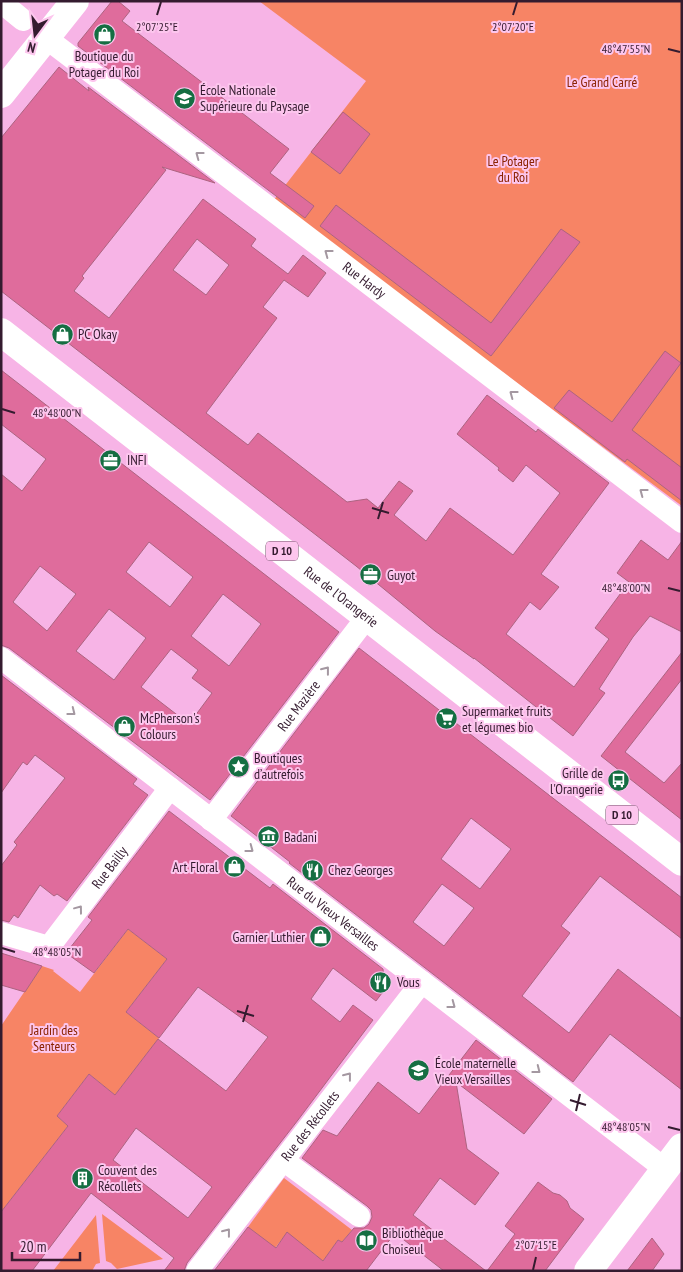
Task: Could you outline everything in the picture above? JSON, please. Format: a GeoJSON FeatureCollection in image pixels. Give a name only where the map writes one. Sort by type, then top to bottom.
{"type":"FeatureCollection","features":[{"type":"Feature","properties":{"kind":"main road"},"geometry":{"type":"LineString","coordinates":[[1,94],[75,1]]}},
{"type":"Feature","properties":{"kind":"main road","name":"Rue de l'Orangerie"},"geometry":{"type":"LineString","coordinates":[[1,332],[682,862]]}},
{"type":"Feature","properties":{"kind":"main road"},"geometry":{"type":"LineString","coordinates":[[588,1271],[682,1147]]}},
{"type":"Feature","properties":{"kind":"street"},"geometry":{"type":"LineString","coordinates":[[1,2],[22,20]]}},
{"type":"Feature","properties":{"kind":"street","name":"Rue Hardy"},"geometry":{"type":"LineString","coordinates":[[46,38],[682,522]]}},
{"type":"Feature","properties":{"kind":"street","name":"Rue Mazière"},"geometry":{"type":"LineString","coordinates":[[211,820],[367,617]]}},
{"type":"Feature","properties":{"kind":"street","name":"Rue du Vieux Versailles"},"geometry":{"type":"LineString","coordinates":[[1,658],[665,1169]]}},
{"type":"Feature","properties":{"kind":"street","name":"Rue Bailly"},"geometry":{"type":"LineString","coordinates":[[1,933],[49,947],[170,788]]}},
{"type":"Feature","properties":{"kind":"street","name":"Rue des Récollets"},"geometry":{"type":"LineString","coordinates":[[197,1271],[422,982]]}},
{"type":"Feature","properties":{"kind":"street"},"geometry":{"type":"LineString","coordinates":[[283,1160],[359,1216]]}},
{"type":"Feature","properties":{"kind":"green space","name":"Le Potager du Roi"},"geometry":{"type":"Polygon","coordinates":[[[259,1],[682,1],[682,506],[273,201],[366,81],[259,1]]]}},
{"type":"Feature","properties":{"kind":"green space","name":"Jardin des Senteurs"},"geometry":{"type":"Polygon","coordinates":[[[128,929],[167,959],[126,1012],[159,1038],[115,1095],[89,1074],[57,1116],[68,1126],[1,1212],[1,1026],[42,966],[54,970],[80,992],[128,929]]]}},
{"type":"Feature","properties":{"kind":"green space"},"geometry":{"type":"Polygon","coordinates":[[[284,1178],[352,1230],[342,1242],[338,1240],[316,1271],[309,1267],[317,1256],[287,1233],[275,1248],[248,1227],[284,1178]]]}},
{"type":"Feature","properties":{"kind":"green space"},"geometry":{"type":"Polygon","coordinates":[[[102,1214],[163,1259],[117,1269],[106,1261],[102,1214]]]}},
{"type":"Feature","properties":{"kind":"green space"},"geometry":{"type":"Polygon","coordinates":[[[96,1215],[100,1263],[96,1264],[92,1271],[53,1271],[96,1215]]]}},
{"type":"Feature","properties":{"kind":"building","name":"École Nationale Supérieure du Paysage"},"geometry":{"type":"Polygon","coordinates":[[[112,1],[118,1],[130,11],[122,21],[289,149],[270,173],[314,206],[305,218],[78,46],[78,43],[112,1]]]}},
{"type":"Feature","properties":{"kind":"building"},"geometry":{"type":"Polygon","coordinates":[[[59,67],[215,183],[162,167],[166,170],[82,276],[84,278],[74,291],[109,318],[203,199],[256,239],[251,246],[288,274],[303,255],[326,273],[308,297],[284,280],[263,307],[277,318],[206,413],[248,445],[258,433],[347,502],[367,499],[378,508],[399,481],[413,491],[394,515],[426,541],[450,508],[513,555],[560,493],[526,465],[513,482],[498,470],[499,468],[457,434],[487,395],[536,432],[538,429],[609,483],[541,574],[559,587],[540,610],[530,602],[506,634],[574,687],[609,639],[595,628],[629,582],[617,573],[641,540],[668,560],[682,541],[682,632],[650,616],[633,637],[599,689],[605,693],[573,736],[474,658],[435,631],[356,566],[1,291],[1,138],[59,67]],[[197,239],[173,270],[206,295],[229,265],[197,239]]]}},
{"type":"Feature","properties":{"kind":"building"},"geometry":{"type":"Polygon","coordinates":[[[343,112],[370,134],[340,174],[311,152],[343,112]]]}},
{"type":"Feature","properties":{"kind":"building"},"geometry":{"type":"Polygon","coordinates":[[[336,205],[491,323],[561,229],[580,242],[491,356],[320,226],[336,205]]]}},
{"type":"Feature","properties":{"kind":"building"},"geometry":{"type":"Polygon","coordinates":[[[665,351],[681,363],[632,430],[682,468],[682,501],[627,459],[625,462],[554,408],[569,390],[612,422],[665,351]]]}},
{"type":"Feature","properties":{"kind":"building"},"geometry":{"type":"Polygon","coordinates":[[[1,370],[339,632],[210,800],[9,648],[1,645],[1,474],[22,491],[46,459],[1,424],[1,370]],[[149,542],[126,572],[170,607],[193,577],[149,542]],[[40,566],[13,602],[47,631],[76,594],[40,566]],[[223,594],[191,636],[229,666],[261,624],[223,594]],[[109,609],[76,651],[114,680],[146,638],[109,609]],[[171,649],[141,687],[189,724],[212,693],[192,678],[198,670],[171,649]]]}},
{"type":"Feature","properties":{"kind":"building"},"geometry":{"type":"Polygon","coordinates":[[[359,648],[682,898],[682,939],[600,876],[561,926],[570,933],[522,996],[569,1033],[618,969],[682,1019],[682,1090],[610,1034],[573,1082],[231,816],[359,648]],[[471,818],[441,859],[480,889],[511,849],[471,818]],[[442,884],[413,922],[444,946],[474,908],[442,884]]]}},
{"type":"Feature","properties":{"kind":"building"},"geometry":{"type":"Polygon","coordinates":[[[682,652],[682,679],[625,752],[664,783],[682,763],[682,820],[601,756],[682,652]]]}},
{"type":"Feature","properties":{"kind":"building"},"geometry":{"type":"Polygon","coordinates":[[[1,675],[137,779],[133,784],[148,795],[67,901],[57,894],[54,896],[40,885],[18,918],[14,915],[9,922],[1,920],[1,866],[17,845],[14,842],[65,778],[35,755],[27,765],[23,762],[1,793],[1,675]]]}},
{"type":"Feature","properties":{"kind":"building"},"geometry":{"type":"Polygon","coordinates":[[[169,811],[270,888],[273,884],[383,969],[385,989],[376,1001],[333,968],[311,999],[340,1022],[353,1005],[373,1020],[187,1263],[184,1271],[164,1271],[174,1258],[91,1193],[32,1271],[1,1271],[1,1212],[68,1126],[57,1116],[89,1074],[115,1095],[158,1039],[226,1091],[268,1037],[198,987],[159,1038],[126,1012],[167,959],[128,929],[94,973],[66,953],[92,920],[88,917],[169,811]],[[136,1128],[113,1160],[188,1218],[212,1187],[136,1128]]]}},
{"type":"Feature","properties":{"kind":"building"},"geometry":{"type":"Polygon","coordinates":[[[1,953],[42,966],[25,992],[1,985],[1,953]]]}},
{"type":"Feature","properties":{"kind":"building"},"geometry":{"type":"Polygon","coordinates":[[[476,1040],[552,1099],[524,1134],[456,1082],[467,1149],[499,1173],[475,1205],[440,1178],[413,1215],[486,1271],[444,1271],[395,1233],[366,1271],[214,1271],[248,1227],[276,1248],[287,1232],[323,1261],[338,1240],[342,1242],[354,1228],[364,1228],[369,1224],[372,1217],[371,1210],[367,1206],[302,1158],[323,1130],[337,1136],[378,1082],[419,1114],[476,1040]]]}},
{"type":"Feature","properties":{"kind":"building"},"geometry":{"type":"Polygon","coordinates":[[[538,1182],[553,1193],[560,1195],[567,1201],[570,1208],[584,1219],[545,1271],[487,1271],[515,1234],[505,1226],[538,1182]]]}},
{"type":"Feature","properties":{"kind":"building"},"geometry":{"type":"Polygon","coordinates":[[[652,1238],[664,1254],[652,1271],[627,1271],[652,1238]]]}},
{"type":"Feature","properties":{"kind":"place","name":"Boutique du Potager du Roi"},"geometry":{"type":"Point","coordinates":[104,34]}},
{"type":"Feature","properties":{"kind":"place","name":"École Nationale Supérieure du Paysage"},"geometry":{"type":"Point","coordinates":[184,98]}},
{"type":"Feature","properties":{"kind":"place","name":"PC Okay"},"geometry":{"type":"Point","coordinates":[62,334]}},
{"type":"Feature","properties":{"kind":"place","name":"INFI"},"geometry":{"type":"Point","coordinates":[111,460]}},
{"type":"Feature","properties":{"kind":"place","name":"Guyot"},"geometry":{"type":"Point","coordinates":[371,575]}},
{"type":"Feature","properties":{"kind":"place","name":"Supermarket fruits et légumes bio"},"geometry":{"type":"Point","coordinates":[446,719]}},
{"type":"Feature","properties":{"kind":"place","name":"McPherson's Colours"},"geometry":{"type":"Point","coordinates":[124,726]}},
{"type":"Feature","properties":{"kind":"place","name":"Boutiques d’autrefois"},"geometry":{"type":"Point","coordinates":[238,766]}},
{"type":"Feature","properties":{"kind":"place","name":"Grille de l'Orangerie"},"geometry":{"type":"Point","coordinates":[619,781]}},
{"type":"Feature","properties":{"kind":"place","name":"Badani"},"geometry":{"type":"Point","coordinates":[268,837]}},
{"type":"Feature","properties":{"kind":"place","name":"Art Floral"},"geometry":{"type":"Point","coordinates":[234,867]}},
{"type":"Feature","properties":{"kind":"place","name":"Chez Georges"},"geometry":{"type":"Point","coordinates":[312,870]}},
{"type":"Feature","properties":{"kind":"place","name":"Garnier Luthier"},"geometry":{"type":"Point","coordinates":[321,937]}},
{"type":"Feature","properties":{"kind":"place","name":"Vous"},"geometry":{"type":"Point","coordinates":[381,982]}},
{"type":"Feature","properties":{"kind":"place","name":"École maternelle Vieux Versailles"},"geometry":{"type":"Point","coordinates":[419,1071]}},
{"type":"Feature","properties":{"kind":"place","name":"Couvent des Récollets"},"geometry":{"type":"Point","coordinates":[82,1178]}},
{"type":"Feature","properties":{"kind":"place","name":"Bibliothèque Choiseul"},"geometry":{"type":"Point","coordinates":[366,1241]}},
{"type":"Feature","properties":{"kind":"park label","name":"Le Grand Carré"},"geometry":{"type":"Point","coordinates":[602,82]}}]}
